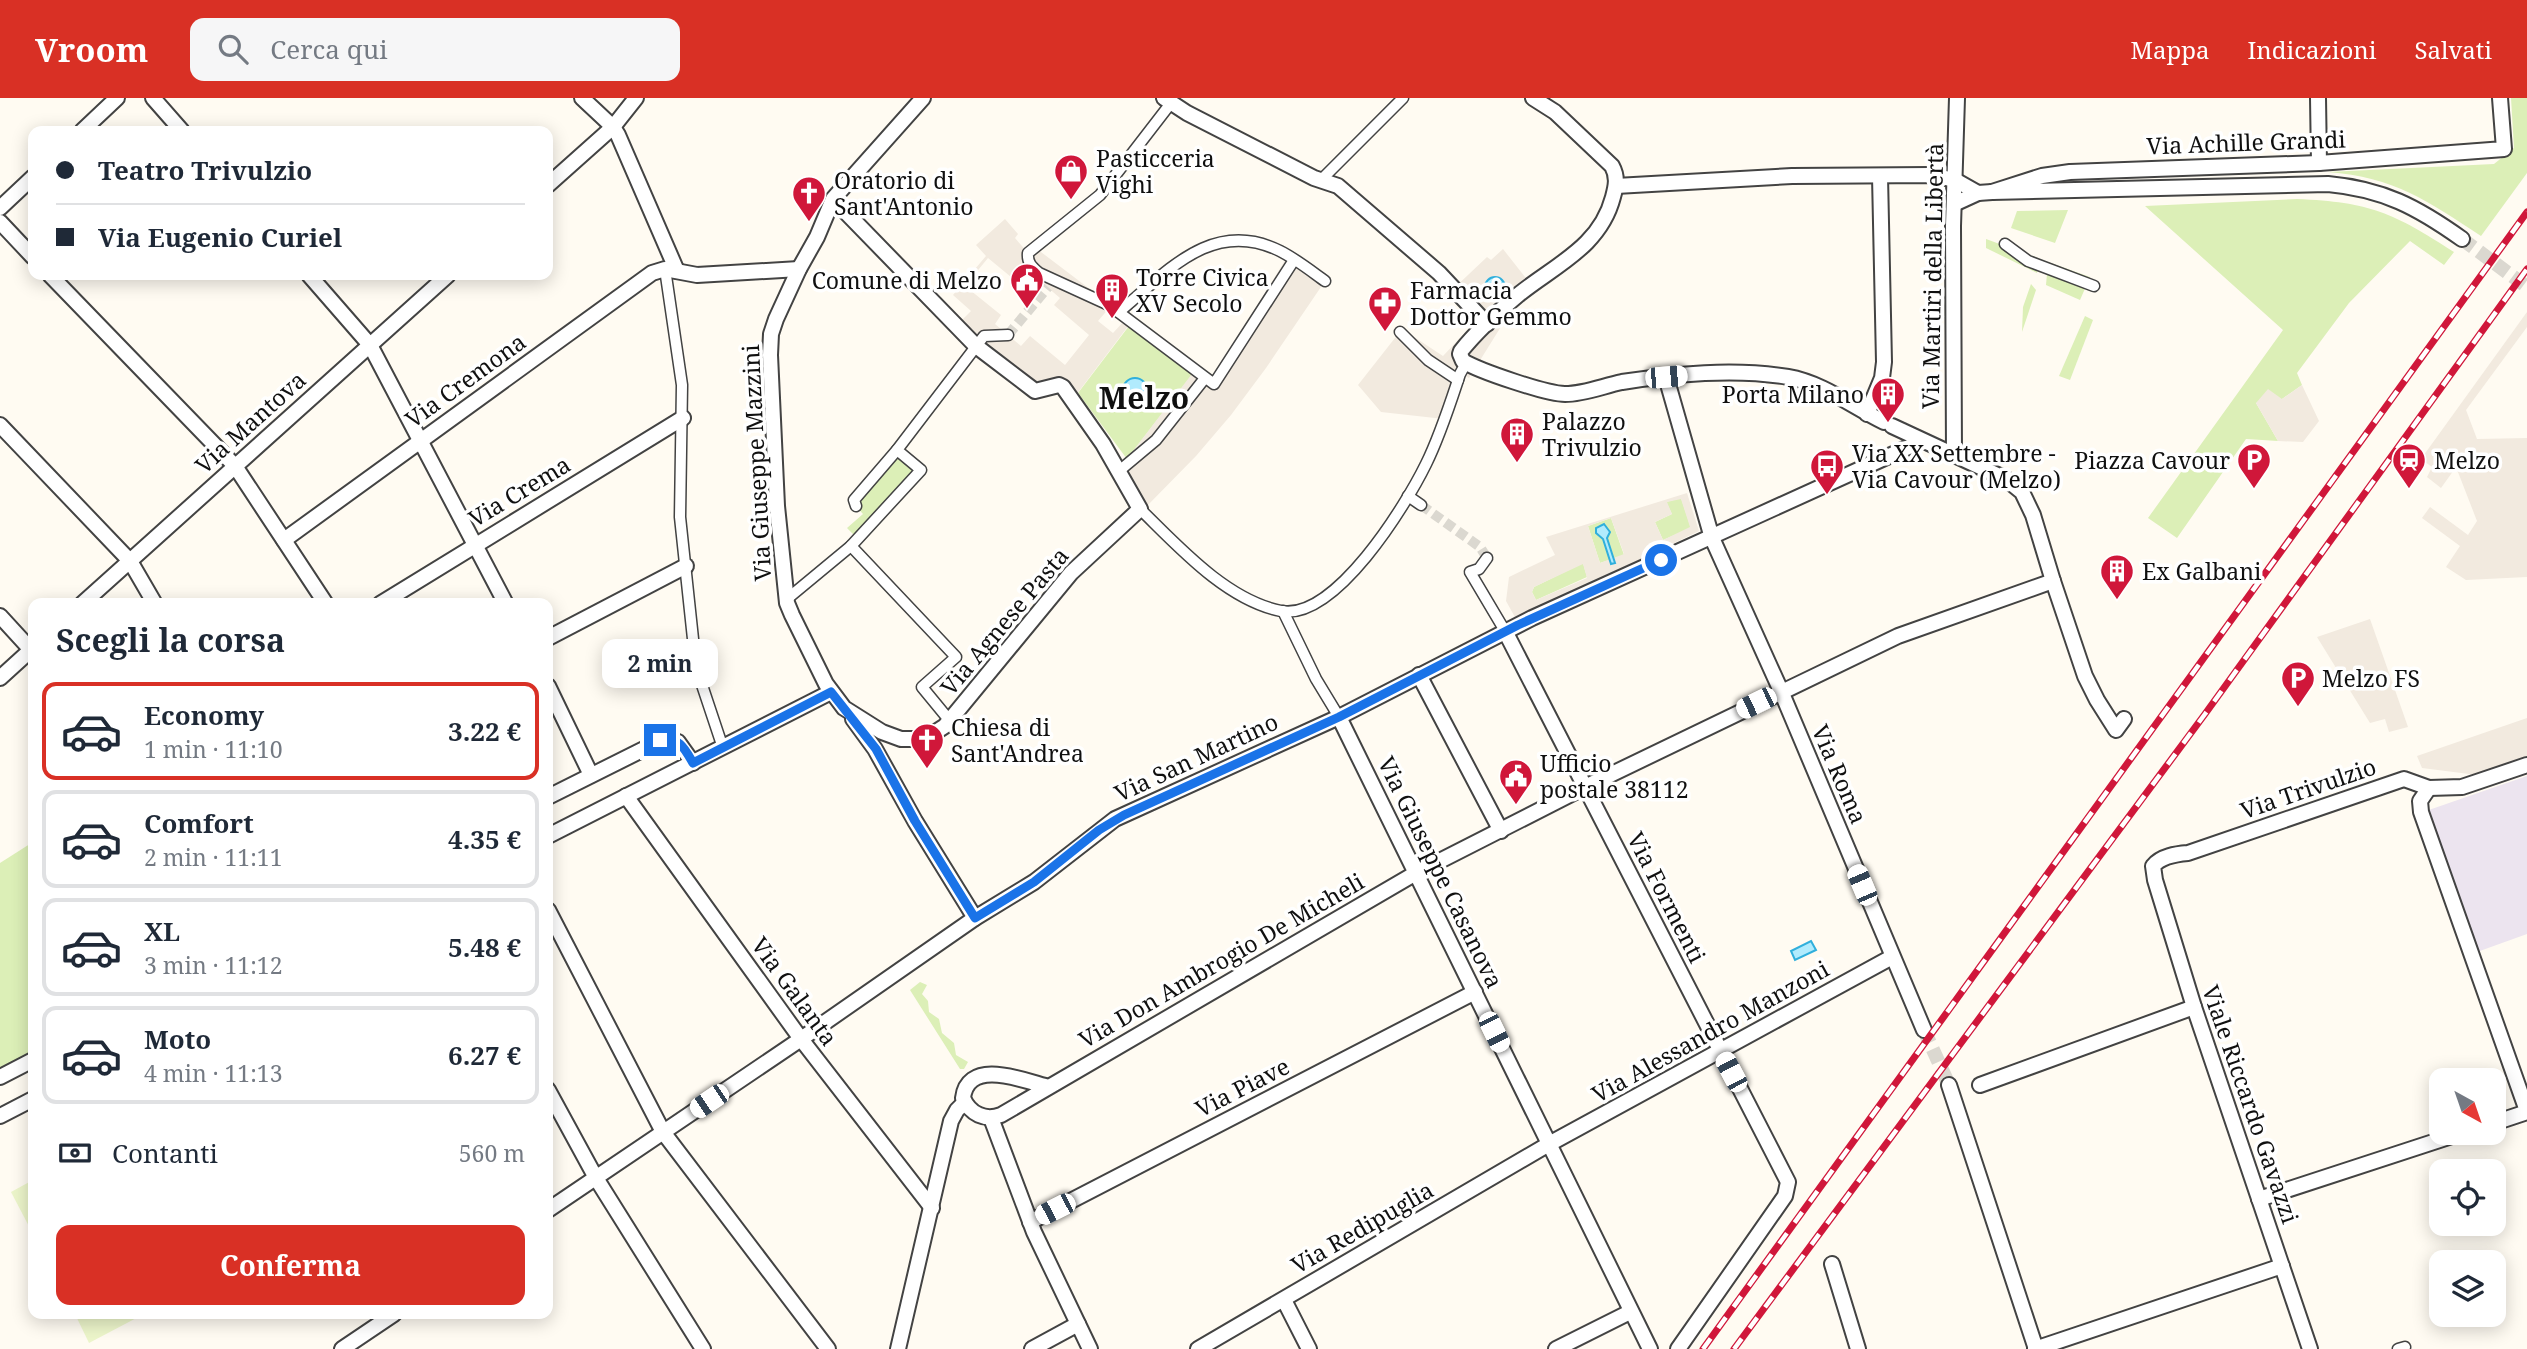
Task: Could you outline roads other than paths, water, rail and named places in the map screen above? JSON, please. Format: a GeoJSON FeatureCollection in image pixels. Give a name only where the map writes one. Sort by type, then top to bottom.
{"type":"FeatureCollection","features":[{"type":"Feature","properties":{"kind":"street"},"geometry":{"type":"LineString","coordinates":[[87,126],[117,98]]}},
{"type":"Feature","properties":{"kind":"street"},"geometry":{"type":"LineString","coordinates":[[153,98],[178,126]]}},
{"type":"Feature","properties":{"kind":"street"},"geometry":{"type":"LineString","coordinates":[[582,98],[613,127],[667,243],[681,376],[681,517],[696,667],[723,748]]}},
{"type":"Feature","properties":{"kind":"street"},"geometry":{"type":"LineString","coordinates":[[553,181],[613,127],[636,98]]}},
{"type":"Feature","properties":{"kind":"street","name":"Via Giuseppe Mazzini"},"geometry":{"type":"LineString","coordinates":[[857,717],[844,708],[831,692],[792,615],[787,599],[777,506],[770,351],[774,323],[833,199],[923,98]]}},
{"type":"Feature","properties":{"kind":"street"},"geometry":{"type":"LineString","coordinates":[[1320,181],[1403,98]]}},
{"type":"Feature","properties":{"kind":"street"},"geometry":{"type":"LineString","coordinates":[[833,199],[976,346],[1035,391],[1059,385],[1065,389],[1119,471],[1140,509],[1185,554],[1216,579],[1253,600],[1283,611],[1298,610],[1342,584],[1374,545],[1408,496],[1431,453],[1458,380],[1463,347],[1530,287],[1569,259],[1592,237],[1609,210],[1616,186],[1616,174],[1612,166],[1555,112],[1534,98]]}},
{"type":"Feature","properties":{"kind":"street","name":"Via Martiri della Libertà"},"geometry":{"type":"LineString","coordinates":[[1954,454],[1954,204],[1957,98]]}},
{"type":"Feature","properties":{"kind":"street"},"geometry":{"type":"LineString","coordinates":[[2318,98],[2319,163]]}},
{"type":"Feature","properties":{"kind":"street","name":"Via Achille Grandi"},"geometry":{"type":"LineString","coordinates":[[1954,204],[2042,176],[2070,172],[2319,163],[2504,149],[2500,98]]}},
{"type":"Feature","properties":{"kind":"street"},"geometry":{"type":"LineString","coordinates":[[1294,260],[1214,384],[1119,312],[1088,294],[1050,283],[1029,263],[1028,253],[1097,198],[1167,101],[1320,181],[1334,184],[1438,273],[1487,324]]}},
{"type":"Feature","properties":{"kind":"street"},"geometry":{"type":"LineString","coordinates":[[1616,186],[1777,176],[1931,175],[1955,180],[1985,192],[2336,185],[2362,188],[2394,198],[2428,216],[2462,239]]}},
{"type":"Feature","properties":{"kind":"street"},"geometry":{"type":"LineString","coordinates":[[1867,414],[1880,384],[1883,366],[1880,176]]}},
{"type":"Feature","properties":{"kind":"street"},"geometry":{"type":"LineString","coordinates":[[0,208],[28,182]]}},
{"type":"Feature","properties":{"kind":"street"},"geometry":{"type":"LineString","coordinates":[[0,222],[28,252]]}},
{"type":"Feature","properties":{"kind":"street"},"geometry":{"type":"LineString","coordinates":[[1119,312],[1182,259],[1213,243],[1241,242],[1279,251],[1325,281]]}},
{"type":"Feature","properties":{"kind":"street"},"geometry":{"type":"LineString","coordinates":[[2005,244],[2028,261],[2094,286]]}},
{"type":"Feature","properties":{"kind":"street"},"geometry":{"type":"LineString","coordinates":[[671,270],[698,275],[799,269]]}},
{"type":"Feature","properties":{"kind":"street","name":"Via Cremona"},"geometry":{"type":"LineString","coordinates":[[284,540],[652,273],[671,270]]}},
{"type":"Feature","properties":{"kind":"street"},"geometry":{"type":"LineString","coordinates":[[55,280],[235,466],[322,598]]}},
{"type":"Feature","properties":{"kind":"street"},"geometry":{"type":"LineString","coordinates":[[313,280],[370,345],[503,598]]}},
{"type":"Feature","properties":{"kind":"street","name":"Via Mantova"},"geometry":{"type":"LineString","coordinates":[[89,598],[442,280]]}},
{"type":"Feature","properties":{"kind":"street"},"geometry":{"type":"LineString","coordinates":[[1400,332],[1428,360],[1458,380]]}},
{"type":"Feature","properties":{"kind":"street"},"geometry":{"type":"LineString","coordinates":[[856,506],[854,500],[897,450],[984,336],[1008,335]]}},
{"type":"Feature","properties":{"kind":"street"},"geometry":{"type":"LineString","coordinates":[[1463,359],[1557,394],[1578,393],[1620,383],[1666,377],[1730,373],[1788,377],[1821,388],[1922,441],[2006,478],[2020,489],[2033,515],[2084,672],[2097,701],[2116,730],[2124,719]]}},
{"type":"Feature","properties":{"kind":"street"},"geometry":{"type":"LineString","coordinates":[[1119,471],[1156,440],[1205,377]]}},
{"type":"Feature","properties":{"kind":"street","name":"Via Roma"},"geometry":{"type":"LineString","coordinates":[[1666,377],[1712,538],[1781,691],[1924,1030]]}},
{"type":"Feature","properties":{"kind":"street","name":"Via Crema"},"geometry":{"type":"LineString","coordinates":[[390,598],[683,418]]}},
{"type":"Feature","properties":{"kind":"street"},"geometry":{"type":"LineString","coordinates":[[0,425],[130,561],[152,598]]}},
{"type":"Feature","properties":{"kind":"street","name":"Via San Martino"},"geometry":{"type":"LineString","coordinates":[[553,1207],[801,1040],[975,918],[1034,882],[1115,819],[1339,717],[1506,631],[1922,441]]}},
{"type":"Feature","properties":{"kind":"street"},"geometry":{"type":"LineString","coordinates":[[787,599],[851,546],[921,470],[897,450]]}},
{"type":"Feature","properties":{"kind":"street"},"geometry":{"type":"LineString","coordinates":[[1408,496],[1421,505]]}},
{"type":"Feature","properties":{"kind":"street","name":"Via Agnese Pasta"},"geometry":{"type":"LineString","coordinates":[[857,717],[887,735],[909,740],[931,736],[950,721],[1071,573],[1140,509]]}},
{"type":"Feature","properties":{"kind":"street"},"geometry":{"type":"LineString","coordinates":[[851,546],[956,657],[922,687],[950,721]]}},
{"type":"Feature","properties":{"kind":"street"},"geometry":{"type":"LineString","coordinates":[[1487,558],[1479,569],[1470,572],[1506,631]]}},
{"type":"Feature","properties":{"kind":"street"},"geometry":{"type":"LineString","coordinates":[[553,635],[686,566]]}},
{"type":"Feature","properties":{"kind":"street","name":"Via Don Ambrogio De Micheli"},"geometry":{"type":"LineString","coordinates":[[991,1118],[1006,1113],[1416,873],[1585,787],[1898,636],[2053,581]]}},
{"type":"Feature","properties":{"kind":"street"},"geometry":{"type":"LineString","coordinates":[[1283,611],[1316,679],[1339,717]]}},
{"type":"Feature","properties":{"kind":"street"},"geometry":{"type":"LineString","coordinates":[[0,616],[28,645]]}},
{"type":"Feature","properties":{"kind":"street","name":"Via Formenti"},"geometry":{"type":"LineString","coordinates":[[1506,631],[1788,1182],[1785,1196],[1678,1349]]}},
{"type":"Feature","properties":{"kind":"street"},"geometry":{"type":"LineString","coordinates":[[0,678],[28,654]]}},
{"type":"Feature","properties":{"kind":"street"},"geometry":{"type":"LineString","coordinates":[[1419,675],[1501,831]]}},
{"type":"Feature","properties":{"kind":"street"},"geometry":{"type":"LineString","coordinates":[[553,833],[831,692]]}},
{"type":"Feature","properties":{"kind":"street"},"geometry":{"type":"LineString","coordinates":[[553,696],[591,775]]}},
{"type":"Feature","properties":{"kind":"street"},"geometry":{"type":"LineString","coordinates":[[844,708],[876,749],[915,821],[975,918]]}},
{"type":"Feature","properties":{"kind":"street","name":"Via Giuseppe Casanova"},"geometry":{"type":"LineString","coordinates":[[1339,717],[1650,1349]]}},
{"type":"Feature","properties":{"kind":"street"},"geometry":{"type":"LineString","coordinates":[[553,794],[666,738],[678,742],[693,763]]}},
{"type":"Feature","properties":{"kind":"street","name":"Via Trivulzio"},"geometry":{"type":"LineString","coordinates":[[2153,873],[2153,866],[2158,861],[2404,779],[2429,788],[2462,787],[2527,765]]}},
{"type":"Feature","properties":{"kind":"street"},"geometry":{"type":"LineString","coordinates":[[2429,788],[2420,801],[2421,812],[2527,1112],[2506,1119]]}},
{"type":"Feature","properties":{"kind":"street","name":"Via Galanta"},"geometry":{"type":"LineString","coordinates":[[626,796],[801,1040],[932,1208]]}},
{"type":"Feature","properties":{"kind":"street","name":"Viale Riccardo Gavazzi"},"geometry":{"type":"LineString","coordinates":[[2153,873],[2194,1007],[2310,1349]]}},
{"type":"Feature","properties":{"kind":"street"},"geometry":{"type":"LineString","coordinates":[[553,921],[663,1132],[828,1349]]}},
{"type":"Feature","properties":{"kind":"street","name":"Via Alessandro Manzoni"},"geometry":{"type":"LineString","coordinates":[[1549,1144],[1892,957]]}},
{"type":"Feature","properties":{"kind":"street","name":"Via Piave"},"geometry":{"type":"LineString","coordinates":[[1030,1222],[1475,992]]}},
{"type":"Feature","properties":{"kind":"street"},"geometry":{"type":"LineString","coordinates":[[1980,1085],[2194,1007]]}},
{"type":"Feature","properties":{"kind":"street"},"geometry":{"type":"LineString","coordinates":[[0,1077],[28,1063]]}},
{"type":"Feature","properties":{"kind":"street"},"geometry":{"type":"LineString","coordinates":[[1049,1087],[1001,1074],[988,1074],[977,1078],[966,1088],[964,1103],[972,1112],[991,1118],[1030,1222],[1090,1349]]}},
{"type":"Feature","properties":{"kind":"street"},"geometry":{"type":"LineString","coordinates":[[1949,1085],[2035,1349],[2282,1266]]}},
{"type":"Feature","properties":{"kind":"street"},"geometry":{"type":"LineString","coordinates":[[553,1099],[596,1178],[703,1349]]}},
{"type":"Feature","properties":{"kind":"street"},"geometry":{"type":"LineString","coordinates":[[0,1116],[28,1102]]}},
{"type":"Feature","properties":{"kind":"street"},"geometry":{"type":"LineString","coordinates":[[898,1349],[951,1121],[964,1103]]}},
{"type":"Feature","properties":{"kind":"street"},"geometry":{"type":"LineString","coordinates":[[2259,1199],[2429,1143]]}},
{"type":"Feature","properties":{"kind":"street","name":"Via Redipuglia"},"geometry":{"type":"LineString","coordinates":[[1198,1349],[1549,1144]]}},
{"type":"Feature","properties":{"kind":"street"},"geometry":{"type":"LineString","coordinates":[[1832,1264],[1858,1349]]}},
{"type":"Feature","properties":{"kind":"street"},"geometry":{"type":"LineString","coordinates":[[1284,1300],[1309,1349]]}},
{"type":"Feature","properties":{"kind":"street"},"geometry":{"type":"LineString","coordinates":[[1556,1349],[1628,1313]]}},
{"type":"Feature","properties":{"kind":"street"},"geometry":{"type":"LineString","coordinates":[[342,1349],[387,1319]]}},
{"type":"Feature","properties":{"kind":"street"},"geometry":{"type":"LineString","coordinates":[[1032,1349],[1078,1324]]}},
{"type":"Feature","properties":{"kind":"water"},"geometry":{"type":"Polygon","coordinates":[[[1495,277],[1502,280],[1505,287],[1502,294],[1495,297],[1488,294],[1485,287],[1488,280],[1495,277]]]}},
{"type":"Feature","properties":{"kind":"water"},"geometry":{"type":"Polygon","coordinates":[[[1135,378],[1143,382],[1147,390],[1143,398],[1135,402],[1127,398],[1123,390],[1127,382],[1135,378]]]}},
{"type":"Feature","properties":{"kind":"water"},"geometry":{"type":"Polygon","coordinates":[[[1604,524],[1610,532],[1607,538],[1615,563],[1611,564],[1603,539],[1596,533],[1596,528],[1604,524]]]}},
{"type":"Feature","properties":{"kind":"water"},"geometry":{"type":"Polygon","coordinates":[[[1811,941],[1816,950],[1795,960],[1791,951],[1811,941]]]}},
{"type":"Feature","properties":{"kind":"tunnel"},"geometry":{"type":"LineString","coordinates":[[2462,239],[2527,287]]}},
{"type":"Feature","properties":{"kind":"tunnel"},"geometry":{"type":"LineString","coordinates":[[1008,335],[1048,287]]}},
{"type":"Feature","properties":{"kind":"tunnel"},"geometry":{"type":"LineString","coordinates":[[1421,505],[1480,547],[1487,558]]}},
{"type":"Feature","properties":{"kind":"tunnel"},"geometry":{"type":"LineString","coordinates":[[1924,1030],[1949,1085]]}},
{"type":"Feature","properties":{"kind":"railway"},"geometry":{"type":"LineString","coordinates":[[1703,1349],[2527,212]]}},
{"type":"Feature","properties":{"kind":"railway"},"geometry":{"type":"LineString","coordinates":[[1734,1349],[2205,714],[2527,269]]}},
{"type":"Feature","properties":{"kind":"place","name":"Pasticceria Vighi"},"geometry":{"type":"Point","coordinates":[1071,201]}},
{"type":"Feature","properties":{"kind":"place","name":"Oratorio di Sant'Antonio"},"geometry":{"type":"Point","coordinates":[809,223]}},
{"type":"Feature","properties":{"kind":"place","name":"Comune di Melzo"},"geometry":{"type":"Point","coordinates":[1027,310]}},
{"type":"Feature","properties":{"kind":"place","name":"Torre Civica XV Secolo"},"geometry":{"type":"Point","coordinates":[1112,320]}},
{"type":"Feature","properties":{"kind":"place","name":"Farmacia Dottor Gemmo"},"geometry":{"type":"Point","coordinates":[1385,333]}},
{"type":"Feature","properties":{"kind":"place","name":"Porta Milano"},"geometry":{"type":"Point","coordinates":[1888,424]}},
{"type":"Feature","properties":{"kind":"place","name":"Palazzo Trivulzio"},"geometry":{"type":"Point","coordinates":[1517,464]}},
{"type":"Feature","properties":{"kind":"place","name":"Piazza Cavour"},"geometry":{"type":"Point","coordinates":[2254,490]}},
{"type":"Feature","properties":{"kind":"place","name":"Melzo"},"geometry":{"type":"Point","coordinates":[2409,490]}},
{"type":"Feature","properties":{"kind":"place","name":"Via XX Settembre - Via Cavour (Melzo)"},"geometry":{"type":"Point","coordinates":[1827,496]}},
{"type":"Feature","properties":{"kind":"place","name":"Ex Galbani"},"geometry":{"type":"Point","coordinates":[2117,601]}},
{"type":"Feature","properties":{"kind":"place","name":"Melzo FS"},"geometry":{"type":"Point","coordinates":[2298,708]}},
{"type":"Feature","properties":{"kind":"place","name":"Chiesa di Sant'Andrea"},"geometry":{"type":"Point","coordinates":[927,770]}},
{"type":"Feature","properties":{"kind":"place","name":"Ufficio postale 38112"},"geometry":{"type":"Point","coordinates":[1516,806]}},
{"type":"Feature","properties":{"kind":"district","name":"Melzo"},"geometry":{"type":"Point","coordinates":[1144,397]}}]}
